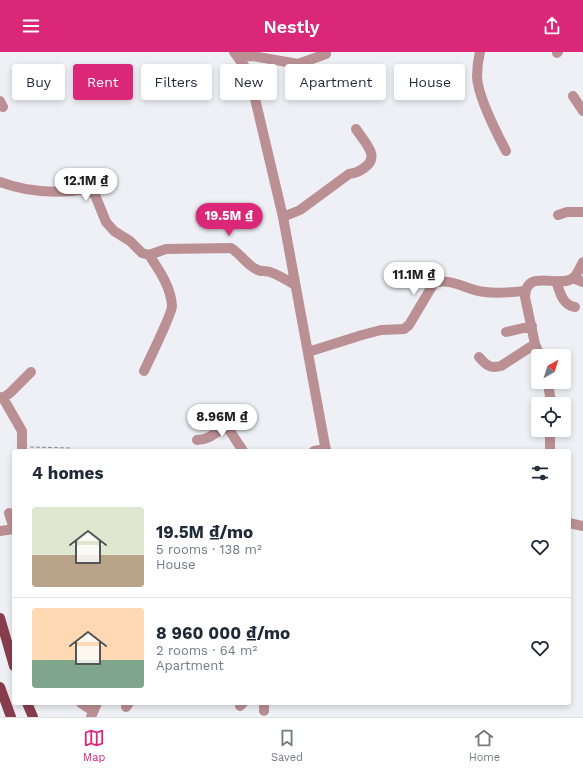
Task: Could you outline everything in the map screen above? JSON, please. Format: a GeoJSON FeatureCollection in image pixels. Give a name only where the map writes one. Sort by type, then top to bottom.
{"type":"FeatureCollection","features":[{"type":"Feature","properties":{"kind":"main road"},"geometry":{"type":"LineString","coordinates":[[0,618],[12,659]]}},
{"type":"Feature","properties":{"kind":"main road"},"geometry":{"type":"LineString","coordinates":[[0,687],[11,717]]}},
{"type":"Feature","properties":{"kind":"main road"},"geometry":{"type":"LineString","coordinates":[[29,705],[33,717]]}},
{"type":"Feature","properties":{"kind":"street"},"geometry":{"type":"LineString","coordinates":[[480,52],[477,79],[481,95],[494,130],[506,150]]}},
{"type":"Feature","properties":{"kind":"street"},"geometry":{"type":"LineString","coordinates":[[236,55],[253,56],[298,64],[326,54]]}},
{"type":"Feature","properties":{"kind":"street"},"geometry":{"type":"LineString","coordinates":[[236,55],[249,76],[252,86],[283,217],[326,449]]}},
{"type":"Feature","properties":{"kind":"street"},"geometry":{"type":"LineString","coordinates":[[573,96],[583,111]]}},
{"type":"Feature","properties":{"kind":"street"},"geometry":{"type":"LineString","coordinates":[[283,217],[300,210],[349,174],[356,173],[370,164],[373,158],[371,152],[356,130]]}},
{"type":"Feature","properties":{"kind":"street"},"geometry":{"type":"LineString","coordinates":[[0,182],[15,188],[48,192],[70,192],[87,189],[95,195],[106,222],[114,231],[130,241],[142,253],[149,255],[166,249],[231,248],[238,252],[258,271],[268,271],[295,285]]}},
{"type":"Feature","properties":{"kind":"street"},"geometry":{"type":"LineString","coordinates":[[558,215],[567,212],[583,212]]}},
{"type":"Feature","properties":{"kind":"street"},"geometry":{"type":"LineString","coordinates":[[144,371],[172,307],[170,294],[162,276],[149,255]]}},
{"type":"Feature","properties":{"kind":"street"},"geometry":{"type":"LineString","coordinates":[[537,349],[525,291],[532,282],[538,280],[567,281],[573,278],[577,274],[583,262]]}},
{"type":"Feature","properties":{"kind":"street"},"geometry":{"type":"LineString","coordinates":[[573,278],[583,282]]}},
{"type":"Feature","properties":{"kind":"street"},"geometry":{"type":"LineString","coordinates":[[308,352],[381,330],[404,329],[409,325],[434,283],[440,281],[457,284],[483,292],[496,293],[525,291]]}},
{"type":"Feature","properties":{"kind":"street"},"geometry":{"type":"LineString","coordinates":[[556,281],[562,298],[567,304],[575,307]]}},
{"type":"Feature","properties":{"kind":"street"},"geometry":{"type":"LineString","coordinates":[[506,332],[532,326]]}},
{"type":"Feature","properties":{"kind":"street"},"geometry":{"type":"LineString","coordinates":[[479,357],[487,366],[501,366],[535,344]]}},
{"type":"Feature","properties":{"kind":"street"},"geometry":{"type":"LineString","coordinates":[[22,449],[22,432],[2,397],[10,393],[31,372]]}},
{"type":"Feature","properties":{"kind":"street"},"geometry":{"type":"LineString","coordinates":[[219,414],[242,449]]}},
{"type":"Feature","properties":{"kind":"street"},"geometry":{"type":"LineString","coordinates":[[197,440],[209,438],[227,426]]}},
{"type":"Feature","properties":{"kind":"street"},"geometry":{"type":"LineString","coordinates":[[550,437],[550,449]]}},
{"type":"Feature","properties":{"kind":"street"},"geometry":{"type":"LineString","coordinates":[[9,513],[12,523]]}},
{"type":"Feature","properties":{"kind":"street"},"geometry":{"type":"LineString","coordinates":[[571,523],[583,526]]}},
{"type":"Feature","properties":{"kind":"street"},"geometry":{"type":"LineString","coordinates":[[0,531],[12,529]]}},
{"type":"Feature","properties":{"kind":"street"},"geometry":{"type":"LineString","coordinates":[[85,705],[94,710]]}},
{"type":"Feature","properties":{"kind":"path"},"geometry":{"type":"LineString","coordinates":[[22,449],[70,448]]}}]}
